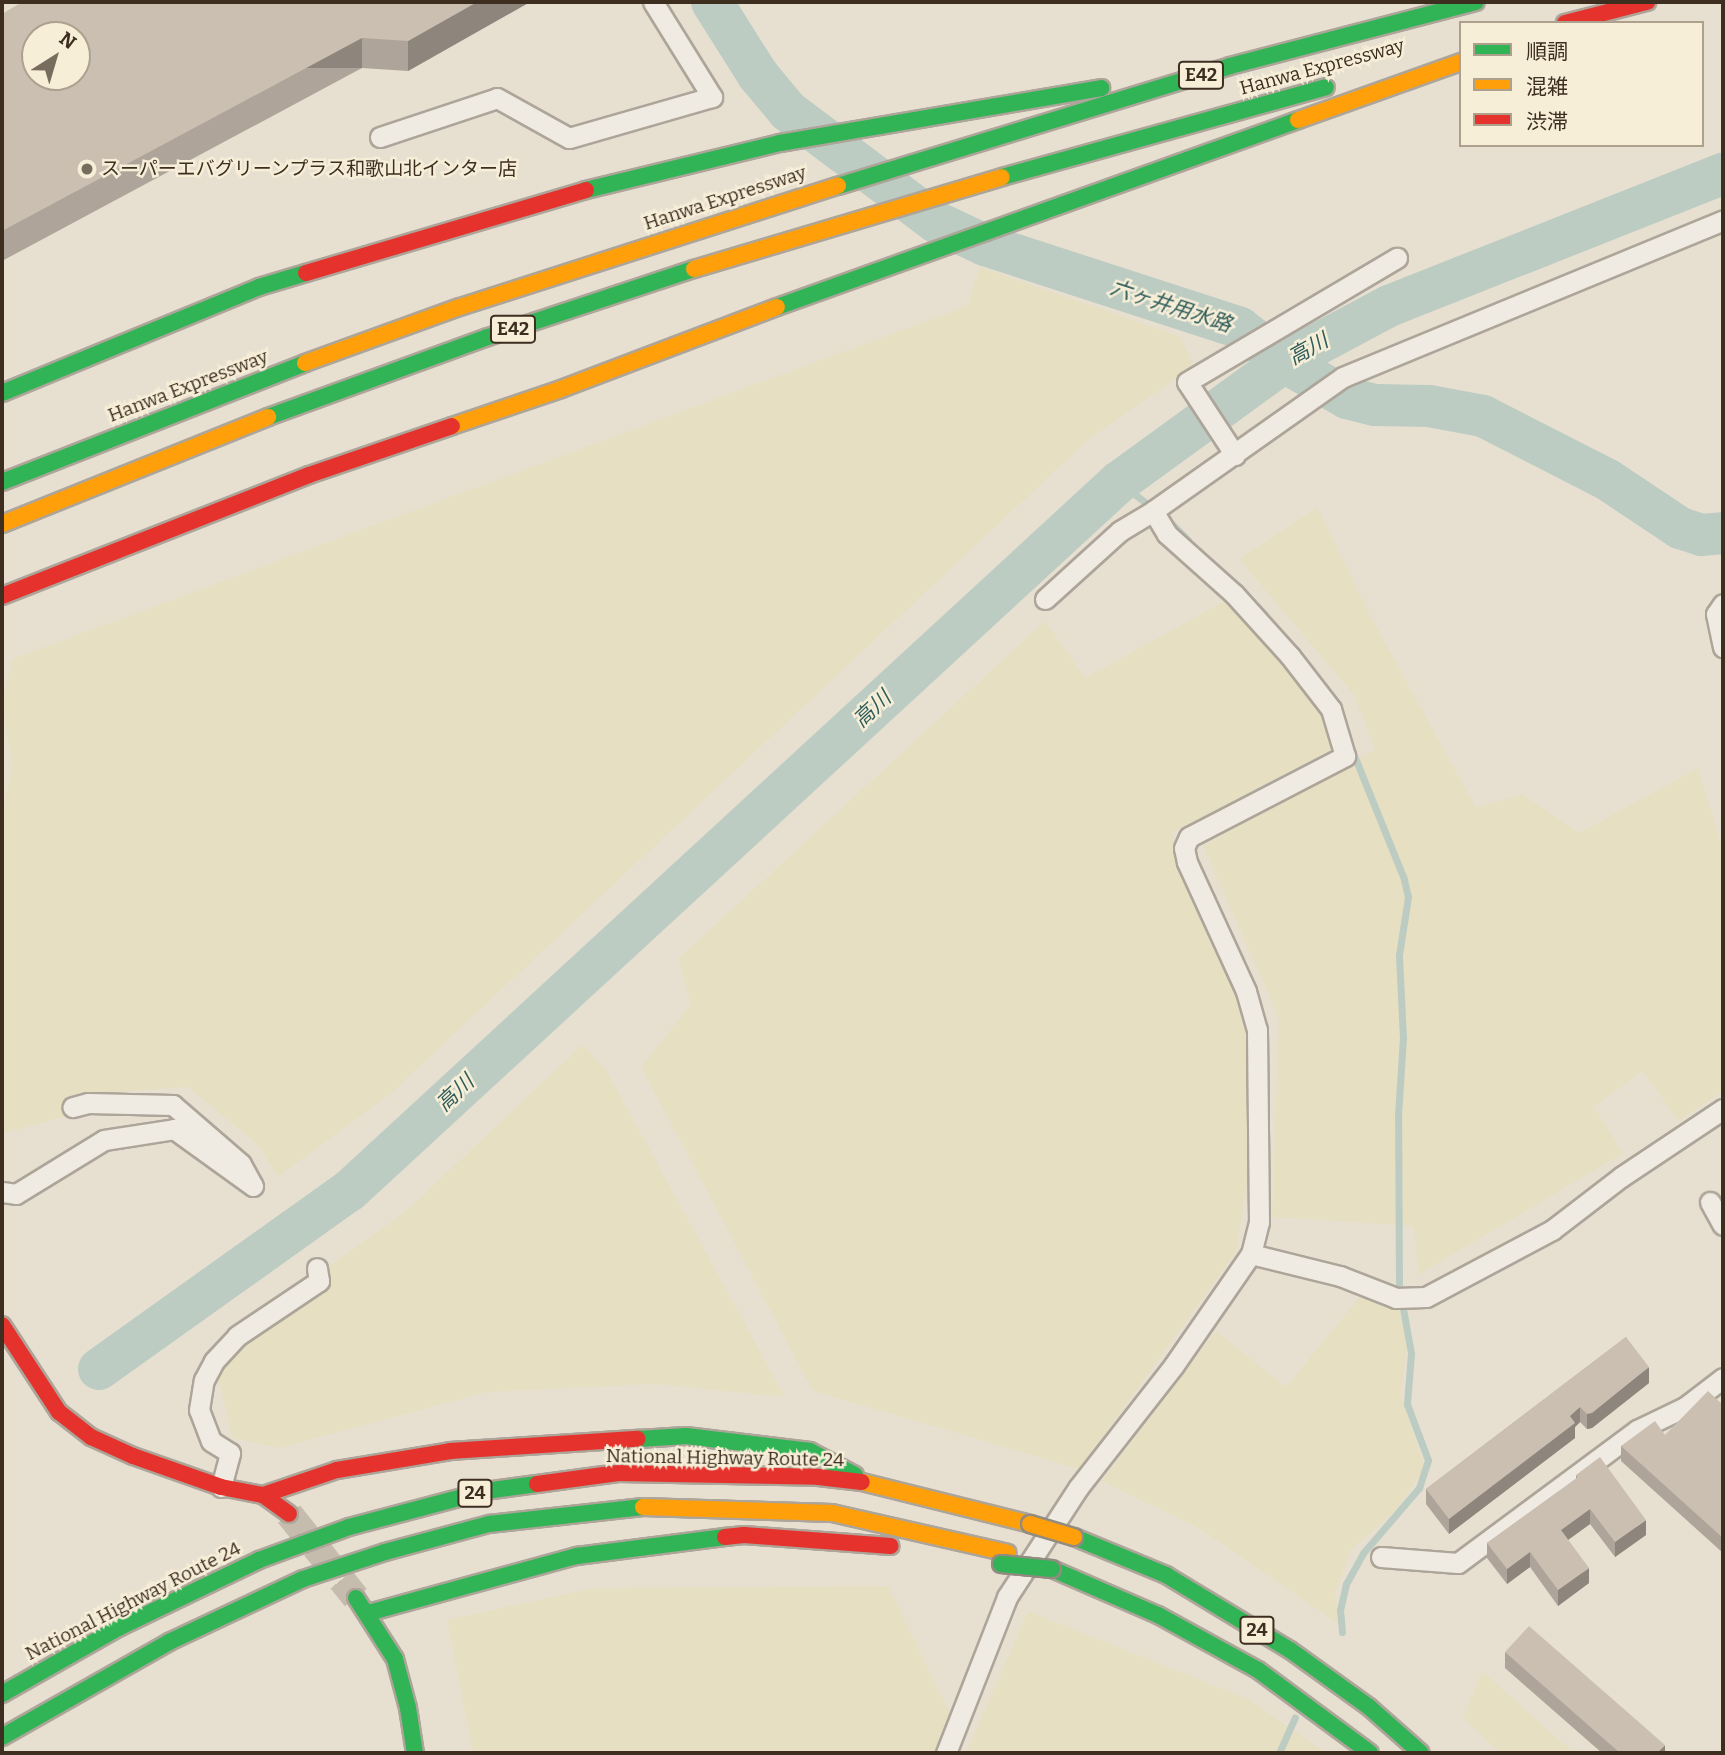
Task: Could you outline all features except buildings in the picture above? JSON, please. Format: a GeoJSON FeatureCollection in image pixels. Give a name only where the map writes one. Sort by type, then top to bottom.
{"type":"FeatureCollection","features":[{"type":"Feature","properties":{"kind":"main road","name":"Hanwa Expressway"},"geometry":{"type":"LineString","coordinates":[[2,482],[155,421],[460,307],[826,188],[930,159],[1230,66],[1476,2]]}},
{"type":"Feature","properties":{"kind":"main road"},"geometry":{"type":"LineString","coordinates":[[1572,21],[1647,2]]}},
{"type":"Feature","properties":{"kind":"main road"},"geometry":{"type":"LineString","coordinates":[[1578,21],[1595,15]]}},
{"type":"Feature","properties":{"kind":"main road","name":"Hanwa Expressway"},"geometry":{"type":"LineString","coordinates":[[1382,72],[1459,52]]}},
{"type":"Feature","properties":{"kind":"main road"},"geometry":{"type":"LineString","coordinates":[[2,596],[309,475],[561,389],[916,255],[1459,63]]}},
{"type":"Feature","properties":{"kind":"main road"},"geometry":{"type":"LineString","coordinates":[[2,393],[259,287],[490,216],[631,177],[780,142],[1230,66]]}},
{"type":"Feature","properties":{"kind":"main road","name":"Hanwa Expressway"},"geometry":{"type":"LineString","coordinates":[[2,524],[282,411],[501,333],[693,269],[963,188],[1342,83]]}},
{"type":"Feature","properties":{"kind":"main road"},"geometry":{"type":"LineString","coordinates":[[2,1325],[60,1412],[91,1437],[133,1456],[221,1487],[263,1495],[289,1514]]}},
{"type":"Feature","properties":{"kind":"main road","name":"24"},"geometry":{"type":"LineString","coordinates":[[263,1495],[337,1471],[450,1451],[686,1436],[810,1451],[871,1483]]}},
{"type":"Feature","properties":{"kind":"main road","name":"National Highway Route 24"},"geometry":{"type":"LineString","coordinates":[[2,1694],[120,1627],[259,1560],[349,1527],[485,1491],[618,1473],[818,1477],[871,1483],[1030,1524],[1074,1537],[1166,1575],[1290,1650],[1369,1707],[1421,1753]]}},
{"type":"Feature","properties":{"kind":"main road","name":"24"},"geometry":{"type":"LineString","coordinates":[[2,1737],[169,1642],[303,1579],[385,1552],[489,1524],[647,1507],[832,1513],[1052,1569],[1158,1615],[1258,1670],[1370,1753]]}},
{"type":"Feature","properties":{"kind":"main road"},"geometry":{"type":"LineString","coordinates":[[368,1613],[577,1556],[744,1535],[900,1547]]}},
{"type":"Feature","properties":{"kind":"main road","name":"24"},"geometry":{"type":"LineString","coordinates":[[933,1553],[1004,1558]]}},
{"type":"Feature","properties":{"kind":"main road"},"geometry":{"type":"LineString","coordinates":[[356,1598],[396,1659],[415,1753]]}},
{"type":"Feature","properties":{"kind":"street"},"geometry":{"type":"LineString","coordinates":[[380,137],[497,98],[569,138],[712,97],[653,2]]}},
{"type":"Feature","properties":{"kind":"street"},"geometry":{"type":"LineString","coordinates":[[1045,599],[1120,531],[1153,511],[1230,447],[1343,377],[1723,220]]}},
{"type":"Feature","properties":{"kind":"street"},"geometry":{"type":"LineString","coordinates":[[1230,447],[1187,382],[1397,258]]}},
{"type":"Feature","properties":{"kind":"street"},"geometry":{"type":"LineString","coordinates":[[946,1753],[1007,1597],[1078,1488],[1174,1365],[1251,1254],[1259,1222],[1257,1030],[1245,991],[1187,862],[1184,848],[1189,836],[1345,755],[1331,709],[1290,656],[1234,594],[1167,534],[1153,511]]}},
{"type":"Feature","properties":{"kind":"street"},"geometry":{"type":"LineString","coordinates":[[1723,604],[1716,614],[1723,647]]}},
{"type":"Feature","properties":{"kind":"street"},"geometry":{"type":"LineString","coordinates":[[2,1192],[16,1194],[104,1140],[174,1129],[253,1186],[241,1164],[173,1105],[88,1103],[73,1107]]}},
{"type":"Feature","properties":{"kind":"street"},"geometry":{"type":"LineString","coordinates":[[1251,1254],[1340,1276],[1400,1298],[1426,1297],[1552,1230],[1621,1177],[1723,1109]]}},
{"type":"Feature","properties":{"kind":"street"},"geometry":{"type":"LineString","coordinates":[[1710,1202],[1723,1225]]}},
{"type":"Feature","properties":{"kind":"street"},"geometry":{"type":"LineString","coordinates":[[221,1487],[230,1453],[211,1441],[199,1410],[204,1380],[214,1361],[237,1336],[319,1281],[317,1268]]}},
{"type":"Feature","properties":{"kind":"street"},"geometry":{"type":"LineString","coordinates":[[1381,1557],[1458,1563],[1637,1430],[1685,1407],[1721,1384]]}},
{"type":"Feature","properties":{"kind":"shaded area"},"geometry":{"type":"Polygon","coordinates":[[[980,267],[1179,336],[1194,366],[1089,439],[389,1095],[278,1177],[258,1145],[188,1087],[72,1095],[76,1113],[2,1134],[2,815],[12,767],[2,703],[12,659],[967,306],[980,267]]]}},
{"type":"Feature","properties":{"kind":"shaded area"},"geometry":{"type":"Polygon","coordinates":[[[1317,508],[1372,619],[1476,808],[1522,794],[1579,833],[1698,768],[1723,850],[1723,1091],[1678,1121],[1643,1071],[1594,1107],[1623,1153],[1418,1275],[1414,1226],[1272,1217],[1279,1018],[1203,846],[1375,749],[1354,695],[1239,559],[1317,508]]]}},
{"type":"Feature","properties":{"kind":"shaded area"},"geometry":{"type":"Polygon","coordinates":[[[1232,597],[1323,709],[1333,749],[1171,833],[1231,967],[1250,1028],[1250,1165],[1236,1252],[1079,1469],[813,1391],[641,1067],[691,1004],[678,959],[1045,621],[1085,678],[1232,597]]]}},
{"type":"Feature","properties":{"kind":"shaded area"},"geometry":{"type":"Polygon","coordinates":[[[582,1045],[605,1068],[785,1397],[656,1384],[487,1392],[279,1448],[232,1438],[218,1376],[249,1324],[406,1211],[582,1045]]]}},
{"type":"Feature","properties":{"kind":"shaded area"},"geometry":{"type":"Polygon","coordinates":[[[1363,1293],[1398,1307],[1408,1343],[1400,1394],[1425,1468],[1397,1509],[1351,1550],[1335,1594],[1340,1625],[1202,1530],[1102,1481],[1216,1331],[1286,1387],[1363,1293]]]}},
{"type":"Feature","properties":{"kind":"shaded area"},"geometry":{"type":"Polygon","coordinates":[[[888,1586],[950,1713],[936,1753],[473,1753],[447,1620],[593,1588],[888,1586]]]}},
{"type":"Feature","properties":{"kind":"shaded area"},"geometry":{"type":"Polygon","coordinates":[[[1028,1611],[1248,1699],[1326,1753],[966,1753],[1028,1611]]]}},
{"type":"Feature","properties":{"kind":"shaded area"},"geometry":{"type":"Polygon","coordinates":[[[1482,1670],[1574,1753],[1500,1753],[1463,1718],[1482,1670]]]}},
{"type":"Feature","properties":{"kind":"waterway","name":"六ヶ井用水路"},"geometry":{"type":"LineString","coordinates":[[712,2],[758,75],[788,111],[936,222],[985,245],[1240,328],[1284,362],[1347,398],[1375,405],[1429,406],[1483,416],[1608,480],[1680,528],[1701,535],[1723,533]]}},
{"type":"Feature","properties":{"kind":"waterway","name":"高川"},"geometry":{"type":"LineString","coordinates":[[99,1369],[349,1191],[1119,482],[1284,362],[1389,306],[1723,174]]}},
{"type":"Feature","properties":{"kind":"waterway"},"geometry":{"type":"LineString","coordinates":[[1119,482],[1145,502]]}},
{"type":"Feature","properties":{"kind":"waterway"},"geometry":{"type":"LineString","coordinates":[[1171,523],[1188,540]]}},
{"type":"Feature","properties":{"kind":"waterway"},"geometry":{"type":"LineString","coordinates":[[1238,586],[1265,615]]}},
{"type":"Feature","properties":{"kind":"waterway"},"geometry":{"type":"LineString","coordinates":[[1342,1632],[1340,1610],[1346,1584],[1363,1553],[1419,1488],[1428,1460],[1407,1404],[1411,1353],[1399,1286],[1398,1115],[1403,1038],[1399,955],[1408,897],[1404,879],[1352,750]]}},
{"type":"Feature","properties":{"kind":"waterway"},"geometry":{"type":"LineString","coordinates":[[1279,1753],[1295,1717]]}},
{"type":"Feature","properties":{"kind":"tunnel"},"geometry":{"type":"LineString","coordinates":[[289,1514],[356,1598]]}},
{"type":"Feature","properties":{"kind":"traffic: fast"},"geometry":{"type":"LineString","coordinates":[[838,186],[1230,66],[1476,2]]}},
{"type":"Feature","properties":{"kind":"traffic: fast"},"geometry":{"type":"LineString","coordinates":[[1002,177],[1326,87]]}},
{"type":"Feature","properties":{"kind":"traffic: fast"},"geometry":{"type":"LineString","coordinates":[[586,190],[780,143],[1101,88]]}},
{"type":"Feature","properties":{"kind":"traffic: fast"},"geometry":{"type":"LineString","coordinates":[[777,307],[1298,120]]}},
{"type":"Feature","properties":{"kind":"traffic: fast"},"geometry":{"type":"LineString","coordinates":[[268,417],[488,337],[694,269]]}},
{"type":"Feature","properties":{"kind":"traffic: fast"},"geometry":{"type":"LineString","coordinates":[[2,393],[259,287],[306,273]]}},
{"type":"Feature","properties":{"kind":"traffic: fast"},"geometry":{"type":"LineString","coordinates":[[2,482],[305,363]]}},
{"type":"Feature","properties":{"kind":"traffic: fast"},"geometry":{"type":"LineString","coordinates":[[638,1439],[686,1436],[810,1451],[855,1475]]}},
{"type":"Feature","properties":{"kind":"traffic: fast"},"geometry":{"type":"LineString","coordinates":[[2,1694],[120,1627],[259,1560],[349,1527],[485,1491],[537,1484]]}},
{"type":"Feature","properties":{"kind":"traffic: fast"},"geometry":{"type":"LineString","coordinates":[[2,1737],[169,1642],[303,1579],[385,1552],[489,1524],[643,1507]]}},
{"type":"Feature","properties":{"kind":"traffic: fast"},"geometry":{"type":"LineString","coordinates":[[368,1613],[577,1556],[725,1537]]}},
{"type":"Feature","properties":{"kind":"traffic: fast"},"geometry":{"type":"LineString","coordinates":[[1074,1537],[1166,1575],[1290,1650],[1369,1707],[1421,1753]]}},
{"type":"Feature","properties":{"kind":"traffic: fast"},"geometry":{"type":"LineString","coordinates":[[1001,1564],[1052,1569]]}},
{"type":"Feature","properties":{"kind":"traffic: fast"},"geometry":{"type":"LineString","coordinates":[[1052,1569],[1158,1615],[1258,1670],[1370,1753]]}},
{"type":"Feature","properties":{"kind":"traffic: fast"},"geometry":{"type":"LineString","coordinates":[[356,1598],[395,1659],[408,1708],[415,1753]]}},
{"type":"Feature","properties":{"kind":"traffic: slow"},"geometry":{"type":"LineString","coordinates":[[1298,120],[1459,63]]}},
{"type":"Feature","properties":{"kind":"traffic: slow"},"geometry":{"type":"LineString","coordinates":[[694,269],[1002,177]]}},
{"type":"Feature","properties":{"kind":"traffic: slow"},"geometry":{"type":"LineString","coordinates":[[305,363],[460,307],[838,186]]}},
{"type":"Feature","properties":{"kind":"traffic: slow"},"geometry":{"type":"LineString","coordinates":[[452,426],[561,389],[777,307]]}},
{"type":"Feature","properties":{"kind":"traffic: slow"},"geometry":{"type":"LineString","coordinates":[[2,524],[268,417]]}},
{"type":"Feature","properties":{"kind":"traffic: slow"},"geometry":{"type":"LineString","coordinates":[[862,1482],[1030,1524]]}},
{"type":"Feature","properties":{"kind":"traffic: slow"},"geometry":{"type":"LineString","coordinates":[[643,1507],[832,1513],[1008,1553]]}},
{"type":"Feature","properties":{"kind":"traffic: slow"},"geometry":{"type":"LineString","coordinates":[[1030,1524],[1074,1537]]}},
{"type":"Feature","properties":{"kind":"traffic: jam"},"geometry":{"type":"LineString","coordinates":[[1573,21],[1647,2]]}},
{"type":"Feature","properties":{"kind":"traffic: jam"},"geometry":{"type":"LineString","coordinates":[[306,273],[586,190]]}},
{"type":"Feature","properties":{"kind":"traffic: jam"},"geometry":{"type":"LineString","coordinates":[[2,596],[309,475],[452,426]]}},
{"type":"Feature","properties":{"kind":"traffic: jam"},"geometry":{"type":"LineString","coordinates":[[2,1325],[59,1412],[91,1437],[133,1456],[221,1487],[263,1495],[289,1514]]}},
{"type":"Feature","properties":{"kind":"traffic: jam"},"geometry":{"type":"LineString","coordinates":[[263,1495],[337,1470],[450,1451],[638,1439]]}},
{"type":"Feature","properties":{"kind":"traffic: jam"},"geometry":{"type":"LineString","coordinates":[[537,1484],[618,1473],[818,1477],[862,1482]]}},
{"type":"Feature","properties":{"kind":"traffic: jam"},"geometry":{"type":"LineString","coordinates":[[725,1537],[744,1535],[891,1546]]}},
{"type":"Feature","properties":{"kind":"place","name":"スーパーエバグリーンプラス和歌山北インター店"},"geometry":{"type":"Point","coordinates":[87,169]}}]}
